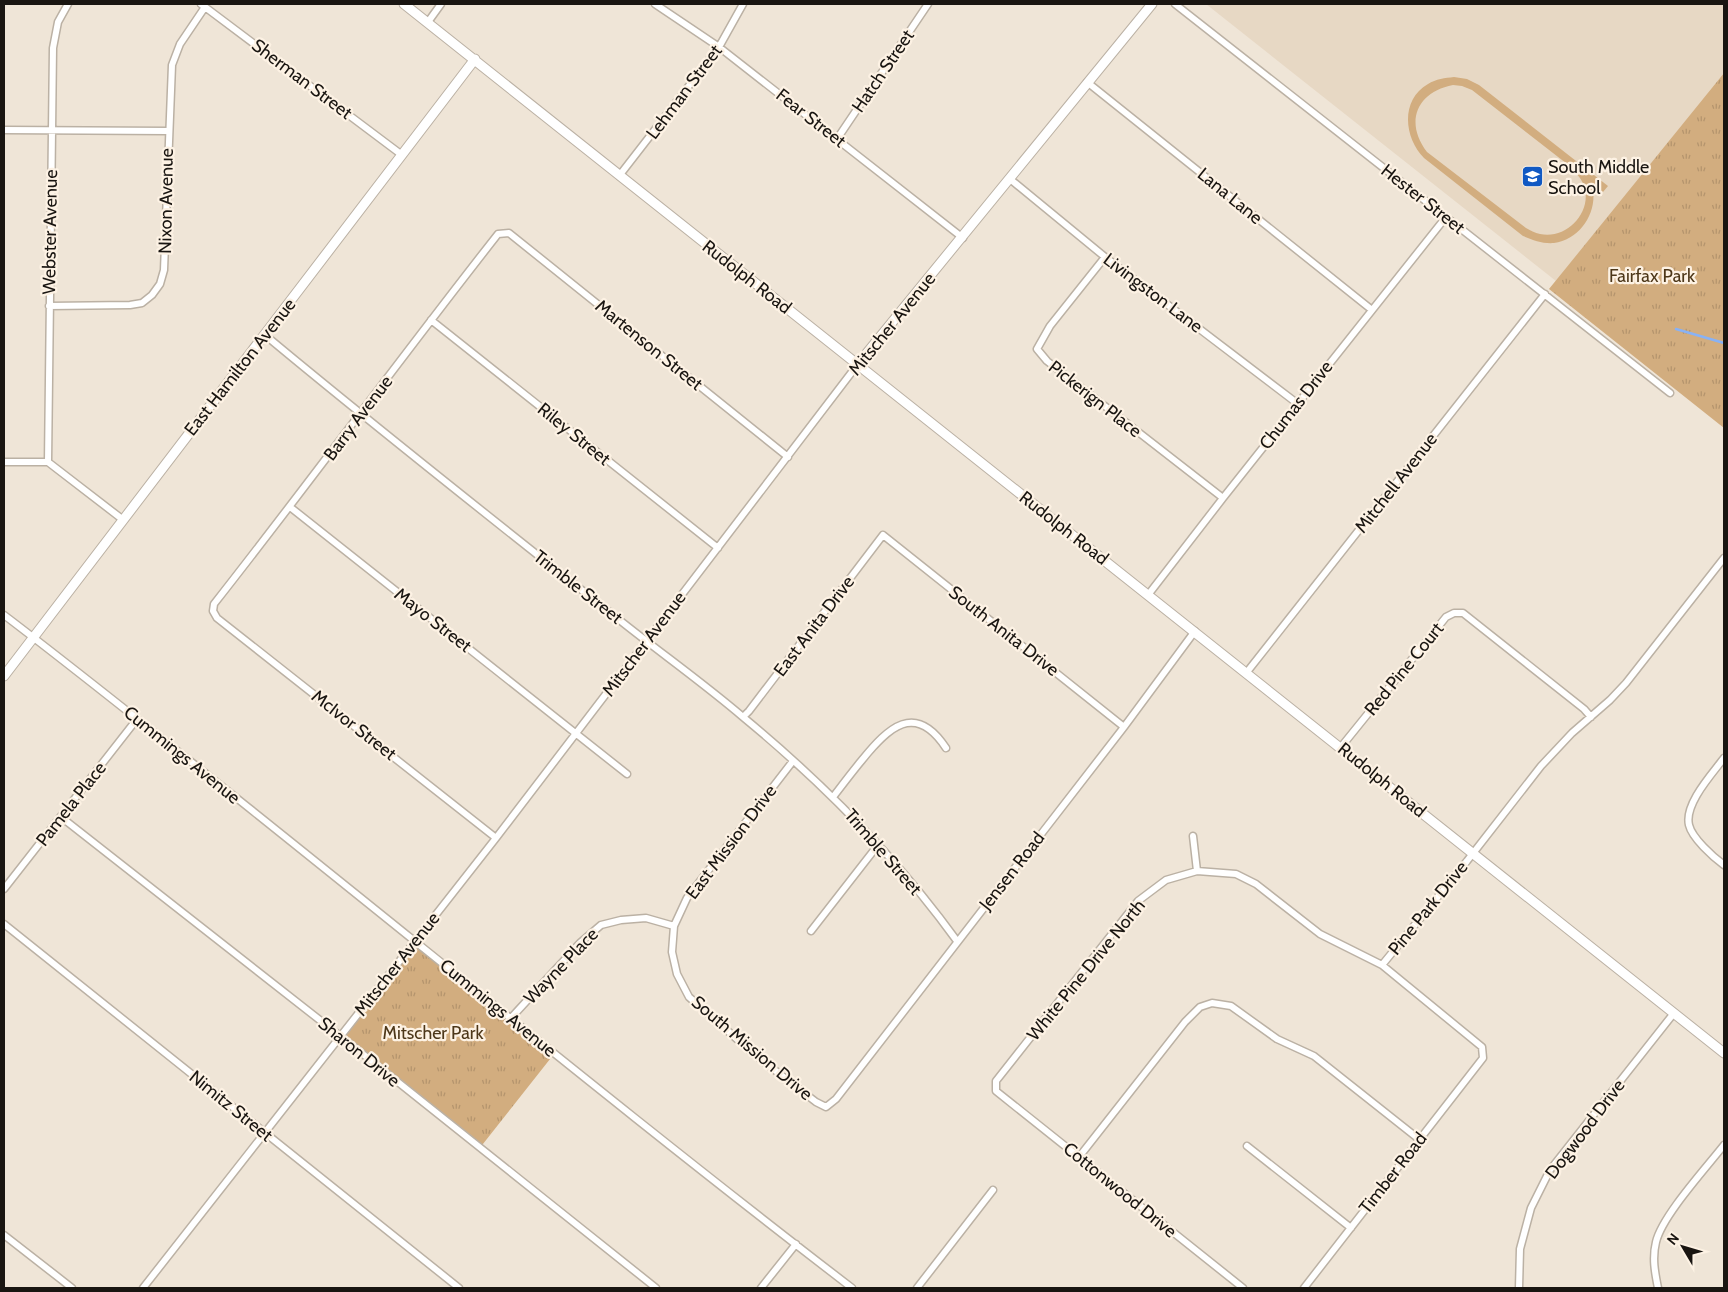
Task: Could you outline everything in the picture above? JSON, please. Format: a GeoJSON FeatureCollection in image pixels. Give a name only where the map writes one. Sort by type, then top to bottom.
{"type":"FeatureCollection","features":[{"type":"Feature","properties":{"kind":"street","name":"Webster Avenue"},"geometry":{"type":"LineString","coordinates":[[48,462],[53,48],[58,22],[68,4]]}},
{"type":"Feature","properties":{"kind":"street","name":"Rudolph Road"},"geometry":{"type":"LineString","coordinates":[[404,4],[1247,672],[1724,1053]]}},
{"type":"Feature","properties":{"kind":"street"},"geometry":{"type":"LineString","coordinates":[[428,22],[442,4]]}},
{"type":"Feature","properties":{"kind":"street","name":"Fear Street"},"geometry":{"type":"LineString","coordinates":[[655,4],[719,47],[963,238]]}},
{"type":"Feature","properties":{"kind":"street","name":"Lehman Street"},"geometry":{"type":"LineString","coordinates":[[619,176],[719,47],[743,4]]}},
{"type":"Feature","properties":{"kind":"street","name":"Hatch Street"},"geometry":{"type":"LineString","coordinates":[[837,139],[928,4]]}},
{"type":"Feature","properties":{"kind":"street","name":"Mitscher Avenue"},"geometry":{"type":"LineString","coordinates":[[143,1288],[496,838],[858,364],[963,238],[1087,82],[1152,4]]}},
{"type":"Feature","properties":{"kind":"street","name":"Hester Street"},"geometry":{"type":"LineString","coordinates":[[1175,4],[1670,393]]}},
{"type":"Feature","properties":{"kind":"street","name":"Nixon Avenue"},"geometry":{"type":"LineString","coordinates":[[49,306],[130,305],[142,303],[152,295],[160,284],[165,258],[168,131],[172,65],[180,44],[203,5]]}},
{"type":"Feature","properties":{"kind":"street","name":"Sherman Street"},"geometry":{"type":"LineString","coordinates":[[203,5],[402,155]]}},
{"type":"Feature","properties":{"kind":"street","name":"East Hamilton Avenue"},"geometry":{"type":"LineString","coordinates":[[4,676],[475,59]]}},
{"type":"Feature","properties":{"kind":"street","name":"Lana Lane"},"geometry":{"type":"LineString","coordinates":[[1087,82],[1372,310]]}},
{"type":"Feature","properties":{"kind":"street"},"geometry":{"type":"LineString","coordinates":[[4,130],[168,131]]}},
{"type":"Feature","properties":{"kind":"street","name":"Livingston Lane"},"geometry":{"type":"LineString","coordinates":[[1010,179],[1105,257],[1298,404]]}},
{"type":"Feature","properties":{"kind":"street","name":"Chumas Drive"},"geometry":{"type":"LineString","coordinates":[[1148,595],[1446,217]]}},
{"type":"Feature","properties":{"kind":"street","name":"Barry Avenue"},"geometry":{"type":"LineString","coordinates":[[213,611],[214,604],[360,415],[430,320],[498,234],[509,233]]}},
{"type":"Feature","properties":{"kind":"street","name":"Martenson Street"},"geometry":{"type":"LineString","coordinates":[[509,233],[788,457]]}},
{"type":"Feature","properties":{"kind":"street","name":"Pickerign Place"},"geometry":{"type":"LineString","coordinates":[[1105,257],[1050,326],[1037,349],[1047,361],[1223,498]]}},
{"type":"Feature","properties":{"kind":"street","name":"Mitchell Avenue"},"geometry":{"type":"LineString","coordinates":[[1247,672],[1545,294]]}},
{"type":"Feature","properties":{"kind":"street","name":"Riley Street"},"geometry":{"type":"LineString","coordinates":[[430,320],[718,548]]}},
{"type":"Feature","properties":{"kind":"street","name":"Trimble Street"},"geometry":{"type":"LineString","coordinates":[[265,335],[360,415],[743,717],[833,796],[878,844],[957,941]]}},
{"type":"Feature","properties":{"kind":"street"},"geometry":{"type":"LineString","coordinates":[[4,462],[48,462],[122,520]]}},
{"type":"Feature","properties":{"kind":"street","name":"Mayo Street"},"geometry":{"type":"LineString","coordinates":[[290,507],[628,774]]}},
{"type":"Feature","properties":{"kind":"street","name":"East Anita Drive"},"geometry":{"type":"LineString","coordinates":[[743,717],[883,535]]}},
{"type":"Feature","properties":{"kind":"street","name":"South Anita Drive"},"geometry":{"type":"LineString","coordinates":[[883,535],[1124,727]]}},
{"type":"Feature","properties":{"kind":"street","name":"Pine Park Drive"},"geometry":{"type":"LineString","coordinates":[[1382,964],[1540,766],[1626,683],[1724,558]]}},
{"type":"Feature","properties":{"kind":"street","name":"McIvor Street"},"geometry":{"type":"LineString","coordinates":[[213,611],[225,624],[496,838]]}},
{"type":"Feature","properties":{"kind":"street","name":"Red Pine Court"},"geometry":{"type":"LineString","coordinates":[[1341,747],[1446,617],[1454,612],[1463,613],[1584,708],[1591,717]]}},
{"type":"Feature","properties":{"kind":"street","name":"Cummings Avenue"},"geometry":{"type":"LineString","coordinates":[[4,615],[852,1288]]}},
{"type":"Feature","properties":{"kind":"street","name":"Jensen Road"},"geometry":{"type":"LineString","coordinates":[[826,1107],[836,1099],[1124,727],[1195,631]]}},
{"type":"Feature","properties":{"kind":"street","name":"Pamela Place"},"geometry":{"type":"LineString","coordinates":[[4,889],[137,719]]}},
{"type":"Feature","properties":{"kind":"street"},"geometry":{"type":"LineString","coordinates":[[833,796],[881,737],[894,727],[916,723],[928,728],[939,737],[946,748]]}},
{"type":"Feature","properties":{"kind":"street"},"geometry":{"type":"LineString","coordinates":[[1724,758],[1697,793],[1690,810],[1689,825],[1700,843],[1724,865]]}},
{"type":"Feature","properties":{"kind":"street","name":"East Mission Drive"},"geometry":{"type":"LineString","coordinates":[[674,926],[687,898],[793,761]]}},
{"type":"Feature","properties":{"kind":"street","name":"Sharon Drive"},"geometry":{"type":"LineString","coordinates":[[61,817],[656,1288]]}},
{"type":"Feature","properties":{"kind":"street"},"geometry":{"type":"LineString","coordinates":[[1193,836],[1197,871],[1236,874],[1256,884],[1320,934],[1382,964]]}},
{"type":"Feature","properties":{"kind":"street"},"geometry":{"type":"LineString","coordinates":[[811,931],[878,844]]}},
{"type":"Feature","properties":{"kind":"street","name":"White Pine Drive North"},"geometry":{"type":"LineString","coordinates":[[996,1091],[996,1081],[1138,901],[1166,880],[1197,871]]}},
{"type":"Feature","properties":{"kind":"street","name":"Wayne Place"},"geometry":{"type":"LineString","coordinates":[[511,1018],[580,943],[602,925],[621,920],[646,918],[674,926]]}},
{"type":"Feature","properties":{"kind":"street","name":"Nimitz Street"},"geometry":{"type":"LineString","coordinates":[[4,924],[459,1288]]}},
{"type":"Feature","properties":{"kind":"street","name":"South Mission Drive"},"geometry":{"type":"LineString","coordinates":[[674,926],[672,952],[677,974],[689,997],[754,1054],[816,1102],[826,1107]]}},
{"type":"Feature","properties":{"kind":"street","name":"Timber Road"},"geometry":{"type":"LineString","coordinates":[[1304,1288],[1483,1058],[1482,1047],[1382,964]]}},
{"type":"Feature","properties":{"kind":"street"},"geometry":{"type":"LineString","coordinates":[[1079,1157],[1185,1022],[1200,1008],[1212,1003],[1231,1006],[1277,1039],[1314,1056],[1420,1140]]}},
{"type":"Feature","properties":{"kind":"street","name":"Dogwood Drive"},"geometry":{"type":"LineString","coordinates":[[1519,1288],[1520,1249],[1531,1208],[1550,1170],[1674,1013]]}},
{"type":"Feature","properties":{"kind":"street","name":"Cottonwood Drive"},"geometry":{"type":"LineString","coordinates":[[996,1091],[1243,1288]]}},
{"type":"Feature","properties":{"kind":"street"},"geometry":{"type":"LineString","coordinates":[[1658,1288],[1654,1268],[1656,1242],[1669,1215],[1724,1145]]}},
{"type":"Feature","properties":{"kind":"street"},"geometry":{"type":"LineString","coordinates":[[1247,1146],[1351,1228]]}},
{"type":"Feature","properties":{"kind":"street"},"geometry":{"type":"LineString","coordinates":[[916,1288],[993,1190]]}},
{"type":"Feature","properties":{"kind":"street"},"geometry":{"type":"LineString","coordinates":[[4,1235],[72,1288]]}},
{"type":"Feature","properties":{"kind":"street"},"geometry":{"type":"LineString","coordinates":[[761,1288],[796,1244]]}},
{"type":"Feature","properties":{"kind":"shaded area","name":"South Middle School"},"geometry":{"type":"Polygon","coordinates":[[[1206,4],[1724,4],[1724,73],[1556,281],[1206,4]]]}},
{"type":"Feature","properties":{"kind":"green space","name":"Fairfax Park"},"geometry":{"type":"Polygon","coordinates":[[[1724,73],[1724,428],[1549,289],[1724,73]]]}},
{"type":"Feature","properties":{"kind":"green space"},"geometry":{"type":"Polygon","coordinates":[[[1454,77],[1467,79],[1479,85],[1608,186],[1603,192],[1592,184],[1593,204],[1586,222],[1580,230],[1564,240],[1554,243],[1538,241],[1523,236],[1424,158],[1417,150],[1409,130],[1408,120],[1409,109],[1413,100],[1419,91],[1428,84],[1437,80],[1454,77]],[[1453,85],[1431,94],[1423,101],[1418,110],[1416,130],[1427,152],[1526,228],[1538,234],[1550,235],[1568,228],[1581,214],[1585,205],[1584,186],[1579,176],[1571,167],[1472,90],[1453,85]]]}},
{"type":"Feature","properties":{"kind":"green space","name":"Mitscher Park"},"geometry":{"type":"Polygon","coordinates":[[[415,940],[554,1054],[479,1149],[341,1037],[415,940]]]}},
{"type":"Feature","properties":{"kind":"waterway"},"geometry":{"type":"LineString","coordinates":[[1676,329],[1724,343]]}},
{"type":"Feature","properties":{"kind":"place","name":"South Middle School"},"geometry":{"type":"Point","coordinates":[1532,177]}}]}
